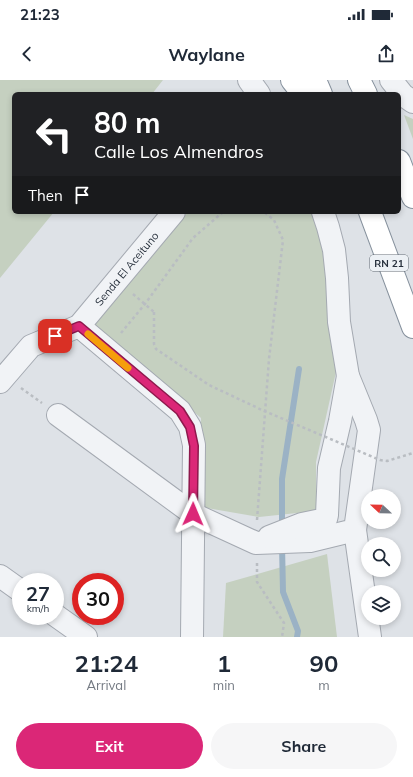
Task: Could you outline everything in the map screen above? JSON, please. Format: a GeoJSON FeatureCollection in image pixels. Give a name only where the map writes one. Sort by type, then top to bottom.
{"type":"FeatureCollection","features":[{"type":"Feature","properties":{"kind":"highway"},"geometry":{"type":"LineString","coordinates":[[292,80],[301,92]]}},
{"type":"Feature","properties":{"kind":"highway"},"geometry":{"type":"LineString","coordinates":[[314,80],[320,92]]}},
{"type":"Feature","properties":{"kind":"highway"},"geometry":{"type":"LineString","coordinates":[[359,80],[365,92]]}},
{"type":"Feature","properties":{"kind":"highway"},"geometry":{"type":"LineString","coordinates":[[401,166],[413,197]]}},
{"type":"Feature","properties":{"kind":"highway","name":"RN 21"},"geometry":{"type":"LineString","coordinates":[[371,214],[411,325]]}},
{"type":"Feature","properties":{"kind":"street"},"geometry":{"type":"LineString","coordinates":[[249,80],[258,92]]}},
{"type":"Feature","properties":{"kind":"street"},"geometry":{"type":"LineString","coordinates":[[391,80],[401,92]]}},
{"type":"Feature","properties":{"kind":"street"},"geometry":{"type":"LineString","coordinates":[[401,92],[413,102]]}},
{"type":"Feature","properties":{"kind":"street","name":"Senda El Aceituno"},"geometry":{"type":"LineString","coordinates":[[79,326],[172,214]]}},
{"type":"Feature","properties":{"kind":"street"},"geometry":{"type":"LineString","coordinates":[[324,214],[334,250],[339,322],[348,376],[369,430],[355,530],[370,637]]}},
{"type":"Feature","properties":{"kind":"street"},"geometry":{"type":"LineString","coordinates":[[2,379],[31,346],[79,326],[180,411],[190,427],[194,446],[192,637]]}},
{"type":"Feature","properties":{"kind":"street"},"geometry":{"type":"LineString","coordinates":[[256,543],[302,524],[326,518],[329,468],[348,376]]}},
{"type":"Feature","properties":{"kind":"street"},"geometry":{"type":"LineString","coordinates":[[58,415],[193,514],[256,543],[310,541],[355,530]]}},
{"type":"Feature","properties":{"kind":"street"},"geometry":{"type":"LineString","coordinates":[[0,576],[12,584]]}},
{"type":"Feature","properties":{"kind":"street"},"geometry":{"type":"LineString","coordinates":[[64,621],[86,637]]}},
{"type":"Feature","properties":{"kind":"path"},"geometry":{"type":"LineString","coordinates":[[108,350],[145,304],[193,238],[221,214]]}},
{"type":"Feature","properties":{"kind":"path"},"geometry":{"type":"LineString","coordinates":[[266,214],[274,220],[283,240],[269,359],[256,543],[257,582],[284,623],[282,637]]}},
{"type":"Feature","properties":{"kind":"path"},"geometry":{"type":"LineString","coordinates":[[117,280],[154,312],[154,344],[156,349],[209,385],[262,410],[380,460],[387,461],[413,453]]}},
{"type":"Feature","properties":{"kind":"path"},"geometry":{"type":"LineString","coordinates":[[2,379],[58,415]]}},
{"type":"Feature","properties":{"kind":"green space"},"geometry":{"type":"Polygon","coordinates":[[[0,80],[163,80],[154,92],[12,92],[12,214],[52,214],[0,278],[0,80]]]}},
{"type":"Feature","properties":{"kind":"green space"},"geometry":{"type":"Polygon","coordinates":[[[404,115],[413,119],[413,139],[404,115]]]}},
{"type":"Feature","properties":{"kind":"green space"},"geometry":{"type":"Polygon","coordinates":[[[186,214],[314,214],[319,226],[330,284],[329,328],[336,372],[316,462],[316,511],[259,517],[201,507],[201,418],[92,326],[186,214]]]}},
{"type":"Feature","properties":{"kind":"green space"},"geometry":{"type":"Polygon","coordinates":[[[327,554],[337,637],[223,637],[226,583],[327,554]]]}},
{"type":"Feature","properties":{"kind":"waterway"},"geometry":{"type":"LineString","coordinates":[[282,520],[282,479],[299,369]]}},
{"type":"Feature","properties":{"kind":"waterway"},"geometry":{"type":"LineString","coordinates":[[282,545],[283,592],[298,631],[297,637]]}},
{"type":"Feature","properties":{"kind":"slow traffic"},"geometry":{"type":"LineString","coordinates":[[88,334],[128,368]]}},
{"type":"Feature","properties":{"kind":"route"},"geometry":{"type":"LineString","coordinates":[[55,336],[79,326],[180,411],[190,427],[194,446],[193,514]]}}]}
